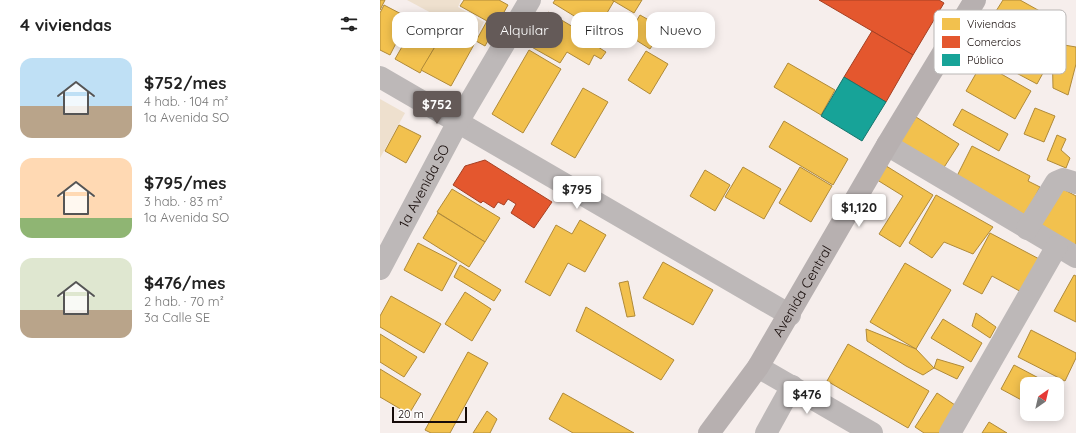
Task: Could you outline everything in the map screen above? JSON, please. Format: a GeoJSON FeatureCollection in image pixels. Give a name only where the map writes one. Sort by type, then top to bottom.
{"type":"FeatureCollection","features":[{"type":"Feature","properties":{"kind":"main road","name":"Avenida Central"},"geometry":{"type":"LineString","coordinates":[[968,10],[974,0]]}},
{"type":"Feature","properties":{"kind":"main road","name":"Avenida Central"},"geometry":{"type":"LineString","coordinates":[[709,433],[758,367],[934,67]]}},
{"type":"Feature","properties":{"kind":"street","name":"1a Avenida SO"},"geometry":{"type":"LineString","coordinates":[[380,269],[458,122],[530,0]]}},
{"type":"Feature","properties":{"kind":"street"},"geometry":{"type":"LineString","coordinates":[[380,76],[790,314]]}},
{"type":"Feature","properties":{"kind":"street"},"geometry":{"type":"LineString","coordinates":[[887,145],[1076,258]]}},
{"type":"Feature","properties":{"kind":"street"},"geometry":{"type":"LineString","coordinates":[[1027,229],[1056,182],[1063,179],[1076,183]]}},
{"type":"Feature","properties":{"kind":"street"},"geometry":{"type":"LineString","coordinates":[[950,433],[1057,246]]}},
{"type":"Feature","properties":{"kind":"street"},"geometry":{"type":"LineString","coordinates":[[758,367],[872,433]]}},
{"type":"Feature","properties":{"kind":"street"},"geometry":{"type":"LineString","coordinates":[[766,433],[792,386]]}},
{"type":"Feature","properties":{"kind":"shaded area"},"geometry":{"type":"Polygon","coordinates":[[[407,0],[461,0],[458,7],[467,12],[429,12],[407,0]]]}},
{"type":"Feature","properties":{"kind":"shaded area"},"geometry":{"type":"Polygon","coordinates":[[[478,19],[484,22],[478,33],[478,19]]]}},
{"type":"Feature","properties":{"kind":"shaded area"},"geometry":{"type":"Polygon","coordinates":[[[380,99],[405,113],[380,158],[380,99]]]}},
{"type":"Feature","properties":{"kind":"building: Viviendas"},"geometry":{"type":"Polygon","coordinates":[[[380,0],[385,0],[380,10],[380,0]]]}},
{"type":"Feature","properties":{"kind":"building: Viviendas"},"geometry":{"type":"Polygon","coordinates":[[[464,0],[499,0],[508,5],[504,12],[486,12],[486,20],[478,16],[478,12],[471,12],[460,6],[464,0]]]}},
{"type":"Feature","properties":{"kind":"building: Viviendas"},"geometry":{"type":"Polygon","coordinates":[[[555,0],[614,1],[608,12],[571,12],[571,14],[553,3],[555,0]]]}},
{"type":"Feature","properties":{"kind":"building: Viviendas"},"geometry":{"type":"Polygon","coordinates":[[[612,0],[642,0],[635,12],[612,0]]]}},
{"type":"Feature","properties":{"kind":"building: Viviendas"},"geometry":{"type":"Polygon","coordinates":[[[1003,0],[1020,0],[1038,10],[997,10],[1003,0]]]}},
{"type":"Feature","properties":{"kind":"building: Viviendas"},"geometry":{"type":"Polygon","coordinates":[[[384,5],[397,12],[392,12],[392,48],[394,48],[390,55],[380,50],[380,13],[384,5]]]}},
{"type":"Feature","properties":{"kind":"building: Viviendas"},"geometry":{"type":"Polygon","coordinates":[[[640,15],[646,18],[646,46],[638,41],[638,18],[640,15]]]}},
{"type":"Feature","properties":{"kind":"building: Viviendas"},"geometry":{"type":"Polygon","coordinates":[[[563,21],[571,26],[571,48],[600,48],[606,52],[601,59],[594,55],[589,65],[567,52],[560,63],[533,48],[563,48],[563,21]]]}},
{"type":"Feature","properties":{"kind":"building: Viviendas"},"geometry":{"type":"Polygon","coordinates":[[[486,23],[485,46],[478,42],[478,37],[486,23]]]}},
{"type":"Feature","properties":{"kind":"building: Viviendas"},"geometry":{"type":"Polygon","coordinates":[[[1066,45],[1076,47],[1076,64],[1068,95],[1053,88],[1053,74],[1066,74],[1066,45]]]}},
{"type":"Feature","properties":{"kind":"building: Viviendas"},"geometry":{"type":"Polygon","coordinates":[[[401,48],[434,48],[420,73],[395,59],[401,48]]]}},
{"type":"Feature","properties":{"kind":"building: Viviendas"},"geometry":{"type":"Polygon","coordinates":[[[434,48],[472,48],[451,86],[421,70],[434,48]]]}},
{"type":"Feature","properties":{"kind":"building: Viviendas"},"geometry":{"type":"Polygon","coordinates":[[[529,50],[561,69],[523,133],[492,114],[529,50]]]}},
{"type":"Feature","properties":{"kind":"building: Viviendas"},"geometry":{"type":"Polygon","coordinates":[[[646,51],[668,64],[650,94],[628,80],[646,51]]]}},
{"type":"Feature","properties":{"kind":"building: Viviendas"},"geometry":{"type":"Polygon","coordinates":[[[788,63],[835,90],[821,115],[774,87],[788,63]]]}},
{"type":"Feature","properties":{"kind":"building: Viviendas"},"geometry":{"type":"Polygon","coordinates":[[[976,74],[1001,74],[1031,91],[1015,119],[966,91],[976,74]]]}},
{"type":"Feature","properties":{"kind":"building: Viviendas"},"geometry":{"type":"Polygon","coordinates":[[[1018,74],[1042,74],[1037,84],[1018,74]]]}},
{"type":"Feature","properties":{"kind":"building: Viviendas"},"geometry":{"type":"Polygon","coordinates":[[[583,88],[608,102],[575,158],[551,144],[583,88]]]}},
{"type":"Feature","properties":{"kind":"building: Viviendas"},"geometry":{"type":"Polygon","coordinates":[[[1035,108],[1055,116],[1044,142],[1024,134],[1035,108]]]}},
{"type":"Feature","properties":{"kind":"building: Viviendas"},"geometry":{"type":"Polygon","coordinates":[[[962,109],[1008,134],[999,151],[953,125],[962,109]]]}},
{"type":"Feature","properties":{"kind":"building: Viviendas"},"geometry":{"type":"Polygon","coordinates":[[[916,117],[959,144],[941,172],[898,145],[916,117]]]}},
{"type":"Feature","properties":{"kind":"building: Viviendas"},"geometry":{"type":"Polygon","coordinates":[[[784,121],[848,159],[833,185],[769,147],[784,121]]]}},
{"type":"Feature","properties":{"kind":"building: Viviendas"},"geometry":{"type":"Polygon","coordinates":[[[399,125],[421,136],[406,163],[385,151],[399,125]]]}},
{"type":"Feature","properties":{"kind":"building: Viviendas"},"geometry":{"type":"Polygon","coordinates":[[[1057,135],[1066,139],[1061,150],[1070,158],[1066,168],[1047,160],[1057,135]]]}},
{"type":"Feature","properties":{"kind":"building: Viviendas"},"geometry":{"type":"Polygon","coordinates":[[[972,146],[1030,176],[1028,181],[1040,187],[1024,219],[954,182],[972,146]]]}},
{"type":"Feature","properties":{"kind":"building: Viviendas"},"geometry":{"type":"Polygon","coordinates":[[[883,164],[933,195],[900,247],[879,234],[903,196],[874,178],[883,164]]]}},
{"type":"Feature","properties":{"kind":"building: Viviendas"},"geometry":{"type":"Polygon","coordinates":[[[743,167],[781,189],[764,219],[725,197],[743,167]]]}},
{"type":"Feature","properties":{"kind":"building: Viviendas"},"geometry":{"type":"Polygon","coordinates":[[[800,167],[832,186],[811,222],[779,203],[800,167]]]}},
{"type":"Feature","properties":{"kind":"building: Viviendas"},"geometry":{"type":"Polygon","coordinates":[[[705,170],[730,185],[715,211],[690,196],[705,170]]]}},
{"type":"Feature","properties":{"kind":"building: Viviendas"},"geometry":{"type":"Polygon","coordinates":[[[1061,188],[1076,196],[1076,252],[1037,230],[1061,188]]]}},
{"type":"Feature","properties":{"kind":"building: Viviendas"},"geometry":{"type":"Polygon","coordinates":[[[452,189],[500,218],[485,242],[437,212],[452,189]]]}},
{"type":"Feature","properties":{"kind":"building: Viviendas"},"geometry":{"type":"Polygon","coordinates":[[[936,195],[993,227],[973,254],[944,242],[932,258],[909,243],[936,195]]]}},
{"type":"Feature","properties":{"kind":"building: Viviendas"},"geometry":{"type":"Polygon","coordinates":[[[438,213],[485,242],[469,267],[423,238],[438,213]]]}},
{"type":"Feature","properties":{"kind":"building: Viviendas"},"geometry":{"type":"Polygon","coordinates":[[[580,220],[606,235],[585,272],[568,263],[550,296],[525,282],[556,225],[572,234],[580,220]]]}},
{"type":"Feature","properties":{"kind":"building: Viviendas"},"geometry":{"type":"Polygon","coordinates":[[[990,233],[1043,261],[1025,294],[992,276],[982,294],[963,284],[990,233]]]}},
{"type":"Feature","properties":{"kind":"building: Viviendas"},"geometry":{"type":"Polygon","coordinates":[[[418,243],[457,263],[442,291],[404,270],[418,243]]]}},
{"type":"Feature","properties":{"kind":"building: Viviendas"},"geometry":{"type":"Polygon","coordinates":[[[663,262],[713,290],[693,325],[643,298],[663,262]]]}},
{"type":"Feature","properties":{"kind":"building: Viviendas"},"geometry":{"type":"Polygon","coordinates":[[[905,263],[951,290],[916,349],[870,322],[905,263]]]}},
{"type":"Feature","properties":{"kind":"building: Viviendas"},"geometry":{"type":"Polygon","coordinates":[[[460,265],[501,290],[494,301],[454,277],[460,265]]]}},
{"type":"Feature","properties":{"kind":"building: Viviendas"},"geometry":{"type":"Polygon","coordinates":[[[1074,275],[1076,276],[1076,322],[1054,311],[1074,275]]]}},
{"type":"Feature","properties":{"kind":"building: Viviendas"},"geometry":{"type":"Polygon","coordinates":[[[628,281],[635,316],[627,317],[619,283],[628,281]]]}},
{"type":"Feature","properties":{"kind":"building: Viviendas"},"geometry":{"type":"Polygon","coordinates":[[[465,292],[491,309],[472,341],[445,324],[465,292]]]}},
{"type":"Feature","properties":{"kind":"building: Viviendas"},"geometry":{"type":"Polygon","coordinates":[[[391,296],[441,324],[424,353],[380,327],[380,316],[391,296]]]}},
{"type":"Feature","properties":{"kind":"building: Viviendas"},"geometry":{"type":"Polygon","coordinates":[[[586,307],[674,360],[661,380],[576,331],[586,307]]]}},
{"type":"Feature","properties":{"kind":"building: Viviendas"},"geometry":{"type":"Polygon","coordinates":[[[976,313],[996,327],[990,338],[972,326],[976,313]]]}},
{"type":"Feature","properties":{"kind":"building: Viviendas"},"geometry":{"type":"Polygon","coordinates":[[[943,319],[982,343],[971,362],[931,338],[943,319]]]}},
{"type":"Feature","properties":{"kind":"building: Viviendas"},"geometry":{"type":"Polygon","coordinates":[[[866,329],[916,349],[934,368],[923,375],[906,366],[867,341],[866,329]]]}},
{"type":"Feature","properties":{"kind":"building: Viviendas"},"geometry":{"type":"Polygon","coordinates":[[[1031,330],[1076,353],[1076,358],[1065,381],[1064,377],[1057,377],[1018,357],[1031,330]]]}},
{"type":"Feature","properties":{"kind":"building: Viviendas"},"geometry":{"type":"Polygon","coordinates":[[[380,334],[417,357],[404,377],[380,362],[380,334]]]}},
{"type":"Feature","properties":{"kind":"building: Viviendas"},"geometry":{"type":"Polygon","coordinates":[[[848,344],[929,391],[908,428],[827,381],[848,344]]]}},
{"type":"Feature","properties":{"kind":"building: Viviendas"},"geometry":{"type":"Polygon","coordinates":[[[468,352],[488,363],[450,433],[431,433],[425,430],[468,352]]]}},
{"type":"Feature","properties":{"kind":"building: Viviendas"},"geometry":{"type":"Polygon","coordinates":[[[937,359],[964,367],[957,379],[934,368],[937,359]]]}},
{"type":"Feature","properties":{"kind":"building: Viviendas"},"geometry":{"type":"Polygon","coordinates":[[[1014,365],[1037,377],[1020,377],[1020,399],[1001,389],[1014,365]]]}},
{"type":"Feature","properties":{"kind":"building: Viviendas"},"geometry":{"type":"Polygon","coordinates":[[[380,369],[421,394],[409,414],[380,397],[380,369]]]}},
{"type":"Feature","properties":{"kind":"building: Viviendas"},"geometry":{"type":"Polygon","coordinates":[[[563,393],[634,433],[573,433],[549,419],[563,393]]]}},
{"type":"Feature","properties":{"kind":"building: Viviendas"},"geometry":{"type":"Polygon","coordinates":[[[937,393],[961,409],[945,433],[924,433],[915,427],[937,393]]]}},
{"type":"Feature","properties":{"kind":"building: Viviendas"},"geometry":{"type":"Polygon","coordinates":[[[487,411],[497,419],[490,433],[473,433],[487,411]]]}},
{"type":"Feature","properties":{"kind":"building: Viviendas"},"geometry":{"type":"Polygon","coordinates":[[[989,422],[1007,433],[982,433],[989,422]]]}},
{"type":"Feature","properties":{"kind":"building: Comercios"},"geometry":{"type":"Polygon","coordinates":[[[819,0],[939,0],[944,3],[940,10],[934,10],[934,20],[913,55],[819,0]]]}},
{"type":"Feature","properties":{"kind":"building: Comercios"},"geometry":{"type":"Polygon","coordinates":[[[872,31],[913,55],[886,102],[844,77],[872,31]]]}},
{"type":"Feature","properties":{"kind":"building: Comercios"},"geometry":{"type":"Polygon","coordinates":[[[485,160],[552,202],[534,228],[511,213],[516,204],[508,199],[504,205],[498,202],[494,208],[483,201],[481,203],[453,185],[465,166],[485,160]]]}},
{"type":"Feature","properties":{"kind":"building: Público"},"geometry":{"type":"Polygon","coordinates":[[[844,77],[886,102],[862,141],[821,116],[844,77]]]}}]}
